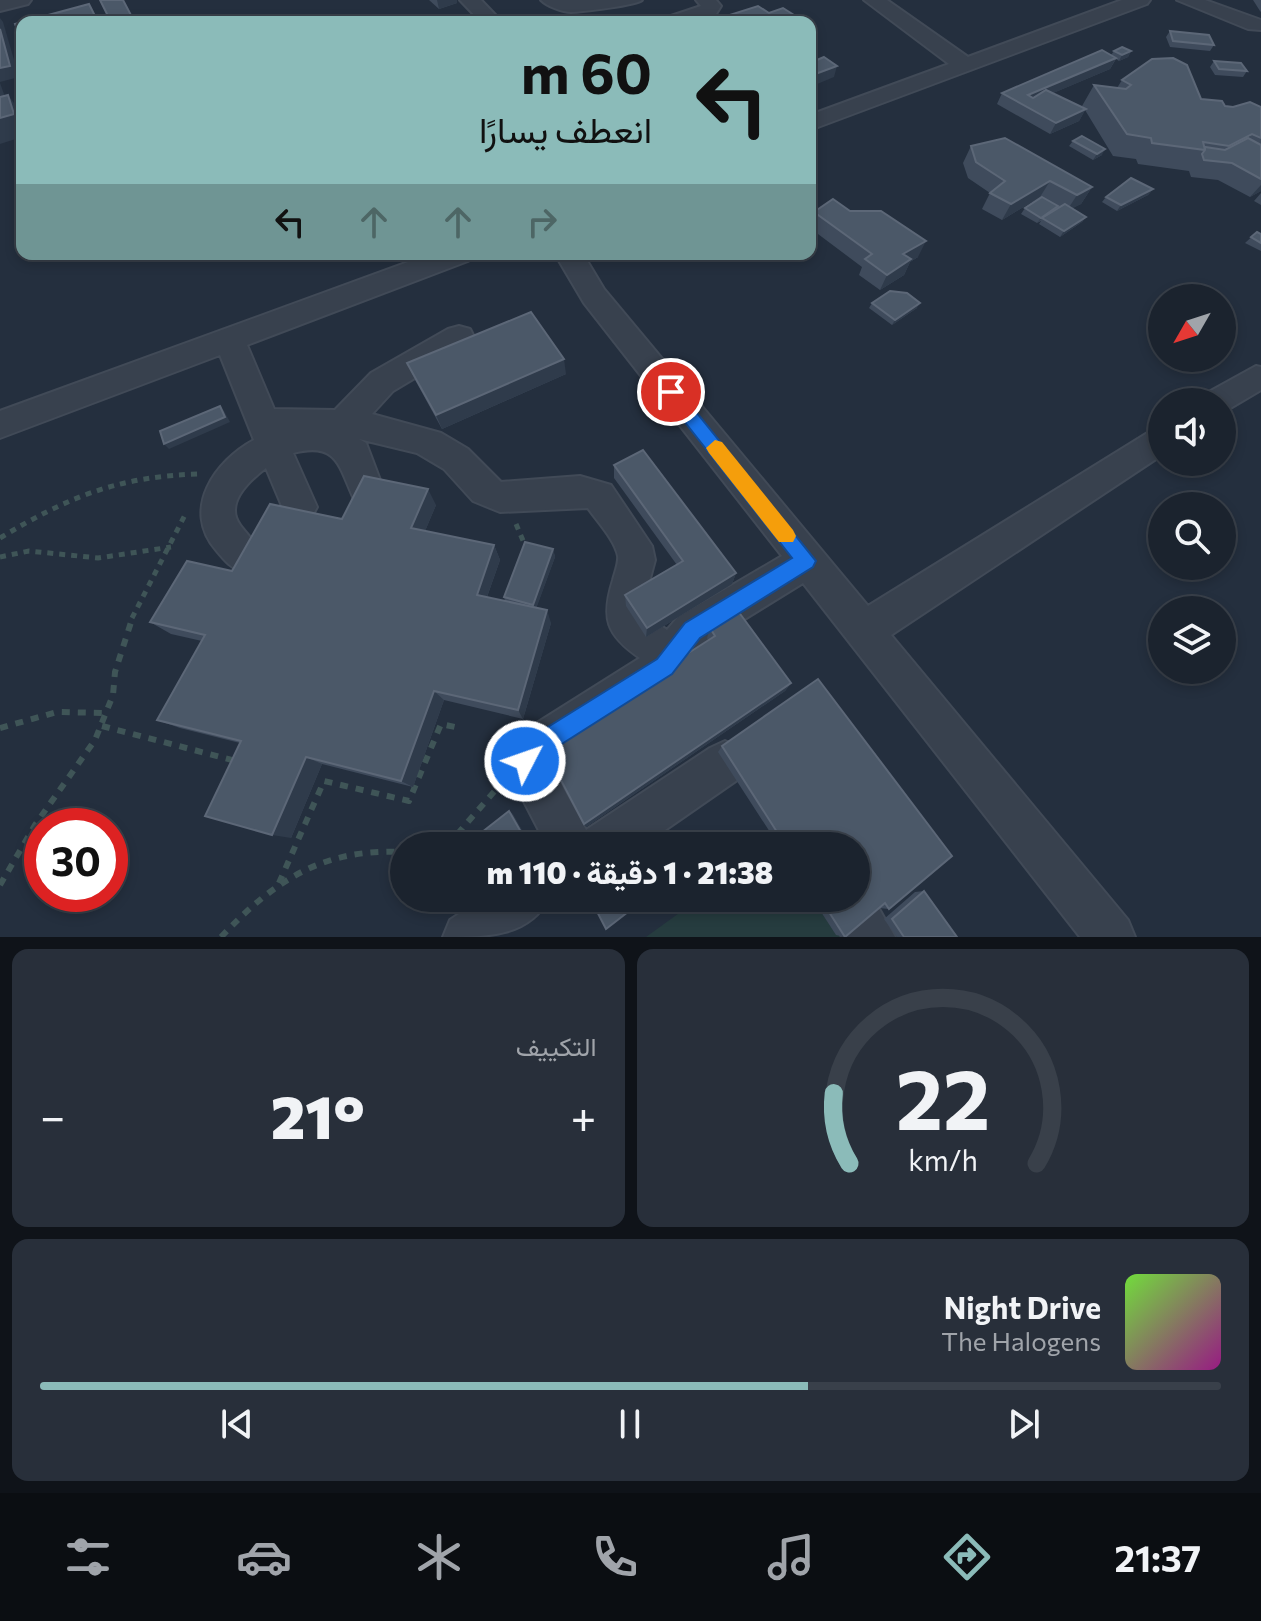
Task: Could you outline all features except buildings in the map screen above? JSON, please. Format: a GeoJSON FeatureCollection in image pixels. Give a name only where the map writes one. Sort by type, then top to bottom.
{"type":"FeatureCollection","features":[{"type":"Feature","properties":{"kind":"street"},"geometry":{"type":"LineString","coordinates":[[0,5],[21,0]]}},
{"type":"Feature","properties":{"kind":"street"},"geometry":{"type":"LineString","coordinates":[[470,0],[486,16]]}},
{"type":"Feature","properties":{"kind":"street"},"geometry":{"type":"LineString","coordinates":[[556,2],[580,5],[596,0],[630,0],[643,14],[636,16]]}},
{"type":"Feature","properties":{"kind":"street"},"geometry":{"type":"LineString","coordinates":[[690,16],[709,10],[711,6],[706,0]]}},
{"type":"Feature","properties":{"kind":"street"},"geometry":{"type":"LineString","coordinates":[[874,0],[974,62]]}},
{"type":"Feature","properties":{"kind":"street"},"geometry":{"type":"LineString","coordinates":[[816,121],[1140,0]]}},
{"type":"Feature","properties":{"kind":"street"},"geometry":{"type":"LineString","coordinates":[[1187,0],[1258,26]]}},
{"type":"Feature","properties":{"kind":"street"},"geometry":{"type":"LineString","coordinates":[[1207,0],[1258,26]]}},
{"type":"Feature","properties":{"kind":"street"},"geometry":{"type":"LineString","coordinates":[[0,425],[442,260]]}},
{"type":"Feature","properties":{"kind":"street"},"geometry":{"type":"LineString","coordinates":[[555,260],[594,296]]}},
{"type":"Feature","properties":{"kind":"street"},"geometry":{"type":"LineString","coordinates":[[573,260],[594,296],[1111,937]]}},
{"type":"Feature","properties":{"kind":"street"},"geometry":{"type":"LineString","coordinates":[[341,426],[382,382],[459,337]]}},
{"type":"Feature","properties":{"kind":"street"},"geometry":{"type":"LineString","coordinates":[[229,339],[299,507]]}},
{"type":"Feature","properties":{"kind":"street"},"geometry":{"type":"LineString","coordinates":[[1236,391],[1256,378]]}},
{"type":"Feature","properties":{"kind":"street"},"geometry":{"type":"LineString","coordinates":[[244,556],[222,536],[217,522],[222,492],[267,433],[341,426],[387,431],[431,444],[450,455],[493,495],[580,491],[599,496],[634,546],[637,560],[623,608],[628,623],[638,634],[673,657]]}},
{"type":"Feature","properties":{"kind":"street"},"geometry":{"type":"LineString","coordinates":[[267,433],[338,442],[360,460],[366,488]]}},
{"type":"Feature","properties":{"kind":"street"},"geometry":{"type":"LineString","coordinates":[[863,631],[1148,447]]}},
{"type":"Feature","properties":{"kind":"street"},"geometry":{"type":"LineString","coordinates":[[578,832],[529,769],[525,761],[528,753],[657,672],[673,657],[692,630],[739,620],[806,561]]}},
{"type":"Feature","properties":{"kind":"street"},"geometry":{"type":"LineString","coordinates":[[596,832],[725,763]]}},
{"type":"Feature","properties":{"kind":"street"},"geometry":{"type":"LineString","coordinates":[[467,937],[504,912]]}},
{"type":"Feature","properties":{"kind":"path"},"geometry":{"type":"LineString","coordinates":[[0,538],[66,501],[128,478],[164,474],[232,476]]}},
{"type":"Feature","properties":{"kind":"path"},"geometry":{"type":"LineString","coordinates":[[0,885],[102,726],[129,624],[190,508]]}},
{"type":"Feature","properties":{"kind":"path"},"geometry":{"type":"LineString","coordinates":[[0,557],[29,551],[98,558],[171,547]]}},
{"type":"Feature","properties":{"kind":"path"},"geometry":{"type":"LineString","coordinates":[[0,728],[57,712],[107,713]]}},
{"type":"Feature","properties":{"kind":"path"},"geometry":{"type":"LineString","coordinates":[[279,883],[324,781],[409,801],[441,724],[455,727]]}},
{"type":"Feature","properties":{"kind":"path"},"geometry":{"type":"LineString","coordinates":[[102,726],[236,761],[230,775]]}},
{"type":"Feature","properties":{"kind":"path"},"geometry":{"type":"LineString","coordinates":[[459,832],[528,753]]}},
{"type":"Feature","properties":{"kind":"path"},"geometry":{"type":"LineString","coordinates":[[221,937],[240,915],[279,883],[318,861],[344,852],[390,852]]}},
{"type":"Feature","properties":{"kind":"green space"},"geometry":{"type":"Polygon","coordinates":[[[681,912],[837,912],[853,937],[646,937],[681,912]]]}},
{"type":"Feature","properties":{"kind":"slow traffic"},"geometry":{"type":"LineString","coordinates":[[715,448],[786,536]]}},
{"type":"Feature","properties":{"kind":"route"},"geometry":{"type":"LineString","coordinates":[[525,761],[528,753],[535,748],[665,666],[692,630],[806,561],[671,392]]}}]}
